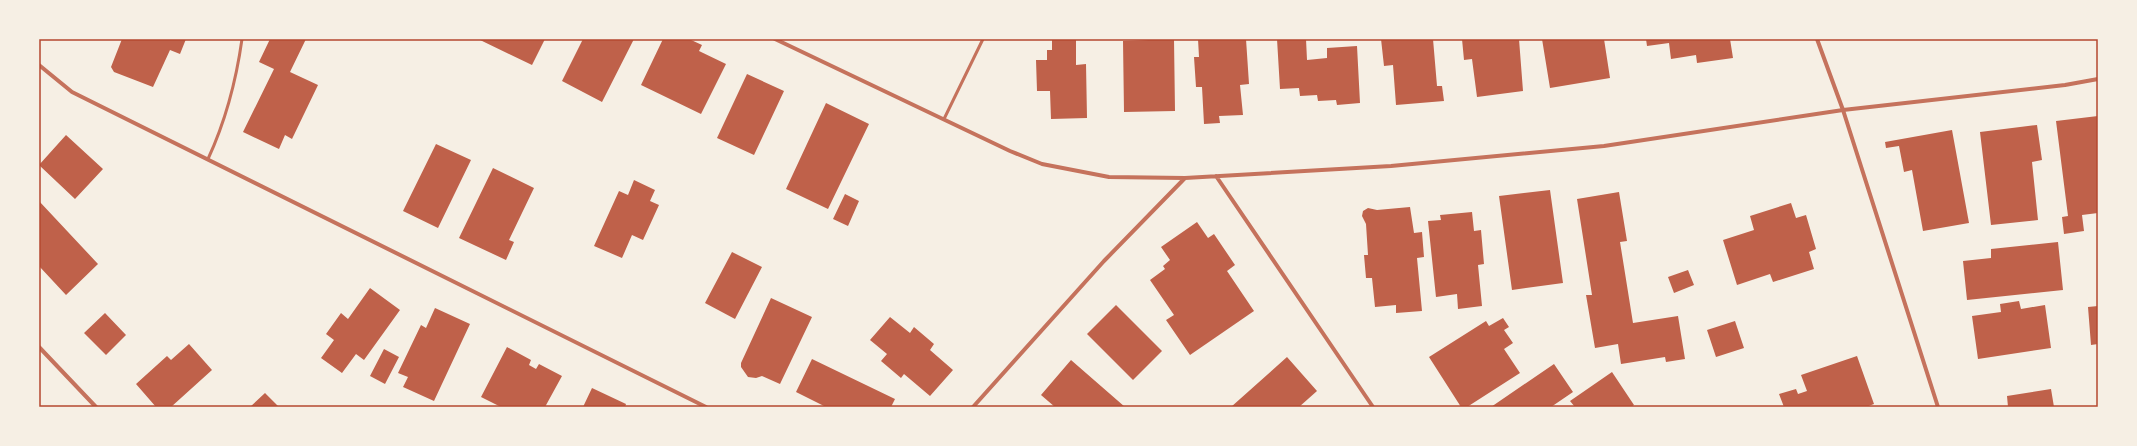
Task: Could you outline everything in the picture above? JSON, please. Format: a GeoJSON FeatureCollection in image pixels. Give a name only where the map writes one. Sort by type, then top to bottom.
{"type":"FeatureCollection","features":[{"type":"Feature","properties":{"kind":"street"},"geometry":{"type":"LineString","coordinates":[[775,39],[1010,151],[1042,164],[1109,178],[1185,178],[1408,165],[1604,146],[1843,110],[2098,79]]}},
{"type":"Feature","properties":{"kind":"street"},"geometry":{"type":"LineString","coordinates":[[1817,39],[1843,110],[1938,407]]}},
{"type":"Feature","properties":{"kind":"street"},"geometry":{"type":"LineString","coordinates":[[39,65],[72,92],[706,407]]}},
{"type":"Feature","properties":{"kind":"street"},"geometry":{"type":"LineString","coordinates":[[1216,176],[1373,407]]}},
{"type":"Feature","properties":{"kind":"street"},"geometry":{"type":"LineString","coordinates":[[973,407],[1104,261],[1185,178]]}},
{"type":"Feature","properties":{"kind":"street"},"geometry":{"type":"LineString","coordinates":[[39,347],[96,407]]}},
{"type":"Feature","properties":{"kind":"lane"},"geometry":{"type":"LineString","coordinates":[[208,159],[224,123],[239,61],[242,39]]}},
{"type":"Feature","properties":{"kind":"lane"},"geometry":{"type":"LineString","coordinates":[[944,119],[983,39]]}},
{"type":"Feature","properties":{"kind":"building"},"geometry":{"type":"Polygon","coordinates":[[[122,39],[186,39],[180,54],[170,50],[153,87],[114,72],[111,67],[122,39]]]}},
{"type":"Feature","properties":{"kind":"building"},"geometry":{"type":"Polygon","coordinates":[[[270,39],[306,39],[290,72],[318,85],[292,139],[285,135],[279,149],[243,132],[274,69],[259,62],[270,39]]]}},
{"type":"Feature","properties":{"kind":"building"},"geometry":{"type":"Polygon","coordinates":[[[478,39],[545,39],[532,65],[478,39]]]}},
{"type":"Feature","properties":{"kind":"building"},"geometry":{"type":"Polygon","coordinates":[[[583,39],[634,39],[602,102],[562,81],[583,39]]]}},
{"type":"Feature","properties":{"kind":"building"},"geometry":{"type":"Polygon","coordinates":[[[663,39],[689,39],[702,45],[699,51],[726,64],[701,114],[641,85],[663,39]]]}},
{"type":"Feature","properties":{"kind":"building"},"geometry":{"type":"Polygon","coordinates":[[[1052,39],[1076,39],[1076,65],[1086,64],[1087,118],[1051,119],[1050,91],[1037,91],[1036,60],[1047,60],[1047,50],[1052,50],[1052,39]]]}},
{"type":"Feature","properties":{"kind":"building"},"geometry":{"type":"Polygon","coordinates":[[[1174,39],[1175,111],[1124,112],[1123,41],[1174,39]]]}},
{"type":"Feature","properties":{"kind":"building"},"geometry":{"type":"Polygon","coordinates":[[[1198,39],[1246,39],[1249,84],[1240,85],[1243,115],[1219,116],[1220,123],[1204,124],[1202,87],[1196,87],[1194,57],[1199,57],[1198,39]]]}},
{"type":"Feature","properties":{"kind":"building"},"geometry":{"type":"Polygon","coordinates":[[[1277,39],[1306,39],[1307,60],[1327,58],[1327,48],[1357,46],[1360,103],[1337,105],[1336,100],[1318,101],[1317,95],[1300,96],[1299,88],[1280,89],[1277,39]]]}},
{"type":"Feature","properties":{"kind":"building"},"geometry":{"type":"Polygon","coordinates":[[[1381,39],[1433,39],[1437,86],[1442,86],[1444,101],[1396,105],[1393,65],[1384,66],[1381,39]]]}},
{"type":"Feature","properties":{"kind":"building"},"geometry":{"type":"Polygon","coordinates":[[[1462,39],[1519,39],[1523,91],[1477,97],[1472,59],[1464,60],[1462,39]]]}},
{"type":"Feature","properties":{"kind":"building"},"geometry":{"type":"Polygon","coordinates":[[[1542,39],[1604,39],[1610,78],[1550,88],[1542,39]]]}},
{"type":"Feature","properties":{"kind":"building"},"geometry":{"type":"Polygon","coordinates":[[[1646,39],[1730,39],[1733,58],[1697,63],[1696,55],[1671,59],[1669,43],[1647,46],[1646,39]]]}},
{"type":"Feature","properties":{"kind":"building"},"geometry":{"type":"Polygon","coordinates":[[[747,74],[784,91],[754,155],[717,138],[747,74]]]}},
{"type":"Feature","properties":{"kind":"building"},"geometry":{"type":"Polygon","coordinates":[[[826,103],[869,124],[828,209],[786,189],[826,103]]]}},
{"type":"Feature","properties":{"kind":"building"},"geometry":{"type":"Polygon","coordinates":[[[2098,116],[2098,213],[2082,215],[2084,231],[2064,234],[2062,217],[2068,216],[2056,121],[2098,116]]]}},
{"type":"Feature","properties":{"kind":"building"},"geometry":{"type":"Polygon","coordinates":[[[2037,125],[2042,160],[2032,162],[2038,220],[1991,225],[1980,132],[2037,125]]]}},
{"type":"Feature","properties":{"kind":"building"},"geometry":{"type":"Polygon","coordinates":[[[1952,130],[1969,223],[1923,231],[1912,170],[1904,172],[1899,146],[1886,148],[1885,142],[1952,130]]]}},
{"type":"Feature","properties":{"kind":"building"},"geometry":{"type":"Polygon","coordinates":[[[66,135],[103,169],[75,199],[39,165],[66,135]]]}},
{"type":"Feature","properties":{"kind":"building"},"geometry":{"type":"Polygon","coordinates":[[[436,144],[471,160],[438,228],[403,211],[436,144]]]}},
{"type":"Feature","properties":{"kind":"building"},"geometry":{"type":"Polygon","coordinates":[[[493,168],[534,188],[509,240],[514,242],[506,260],[459,238],[493,168]]]}},
{"type":"Feature","properties":{"kind":"building"},"geometry":{"type":"Polygon","coordinates":[[[634,180],[655,190],[650,201],[659,205],[643,240],[632,235],[622,258],[594,246],[619,191],[628,195],[634,180]]]}},
{"type":"Feature","properties":{"kind":"building"},"geometry":{"type":"Polygon","coordinates":[[[1550,190],[1563,283],[1512,290],[1499,196],[1550,190]]]}},
{"type":"Feature","properties":{"kind":"building"},"geometry":{"type":"Polygon","coordinates":[[[1619,192],[1627,241],[1620,242],[1633,323],[1678,316],[1685,359],[1666,362],[1665,357],[1621,364],[1618,344],[1595,348],[1586,295],[1592,295],[1577,199],[1619,192]]]}},
{"type":"Feature","properties":{"kind":"building"},"geometry":{"type":"Polygon","coordinates":[[[845,194],[859,201],[848,226],[833,219],[845,194]]]}},
{"type":"Feature","properties":{"kind":"building"},"geometry":{"type":"Polygon","coordinates":[[[39,201],[98,264],[66,295],[39,266],[39,201]]]}},
{"type":"Feature","properties":{"kind":"building"},"geometry":{"type":"Polygon","coordinates":[[[1791,203],[1796,218],[1806,215],[1816,249],[1809,252],[1814,269],[1773,282],[1770,274],[1737,285],[1723,240],[1754,230],[1750,216],[1791,203]]]}},
{"type":"Feature","properties":{"kind":"building"},"geometry":{"type":"Polygon","coordinates":[[[1410,207],[1414,233],[1422,232],[1424,257],[1417,258],[1422,311],[1396,313],[1396,305],[1375,307],[1372,278],[1366,278],[1364,255],[1368,255],[1366,224],[1362,216],[1363,211],[1368,208],[1377,210],[1410,207]]]}},
{"type":"Feature","properties":{"kind":"building"},"geometry":{"type":"Polygon","coordinates":[[[1472,212],[1474,231],[1481,230],[1484,264],[1478,265],[1482,306],[1458,309],[1457,294],[1436,297],[1428,221],[1441,220],[1440,215],[1472,212]]]}},
{"type":"Feature","properties":{"kind":"building"},"geometry":{"type":"Polygon","coordinates":[[[1197,222],[1208,238],[1214,234],[1235,265],[1227,271],[1254,311],[1190,355],[1166,320],[1174,315],[1150,280],[1165,269],[1163,266],[1170,260],[1161,247],[1197,222]]]}},
{"type":"Feature","properties":{"kind":"building"},"geometry":{"type":"Polygon","coordinates":[[[2058,242],[2063,290],[1967,300],[1963,261],[1991,258],[1991,249],[2058,242]]]}},
{"type":"Feature","properties":{"kind":"building"},"geometry":{"type":"Polygon","coordinates":[[[732,252],[762,267],[735,319],[705,303],[732,252]]]}},
{"type":"Feature","properties":{"kind":"building"},"geometry":{"type":"Polygon","coordinates":[[[1688,270],[1694,285],[1674,293],[1668,277],[1688,270]]]}},
{"type":"Feature","properties":{"kind":"building"},"geometry":{"type":"Polygon","coordinates":[[[370,288],[400,310],[364,360],[356,354],[342,373],[321,358],[334,340],[326,334],[341,313],[348,319],[370,288]]]}},
{"type":"Feature","properties":{"kind":"building"},"geometry":{"type":"Polygon","coordinates":[[[771,298],[812,317],[780,384],[762,376],[756,378],[748,377],[741,367],[741,363],[771,298]]]}},
{"type":"Feature","properties":{"kind":"building"},"geometry":{"type":"Polygon","coordinates":[[[2019,301],[2021,309],[2045,305],[2051,348],[1978,359],[1972,316],[2001,312],[2000,304],[2019,301]]]}},
{"type":"Feature","properties":{"kind":"building"},"geometry":{"type":"Polygon","coordinates":[[[1116,305],[1162,351],[1133,380],[1087,334],[1116,305]]]}},
{"type":"Feature","properties":{"kind":"building"},"geometry":{"type":"Polygon","coordinates":[[[2098,306],[2098,344],[2091,345],[2088,307],[2098,306]]]}},
{"type":"Feature","properties":{"kind":"building"},"geometry":{"type":"Polygon","coordinates":[[[435,308],[470,324],[434,401],[403,387],[408,377],[398,373],[421,325],[426,328],[435,308]]]}},
{"type":"Feature","properties":{"kind":"building"},"geometry":{"type":"Polygon","coordinates":[[[105,313],[126,335],[106,355],[84,333],[105,313]]]}},
{"type":"Feature","properties":{"kind":"building"},"geometry":{"type":"Polygon","coordinates":[[[890,317],[910,333],[914,327],[934,344],[930,350],[953,370],[930,396],[904,374],[901,378],[881,361],[887,354],[870,340],[890,317]]]}},
{"type":"Feature","properties":{"kind":"building"},"geometry":{"type":"Polygon","coordinates":[[[1503,318],[1509,327],[1504,330],[1513,343],[1504,349],[1520,373],[1467,407],[1461,407],[1429,357],[1486,321],[1489,326],[1503,318]]]}},
{"type":"Feature","properties":{"kind":"building"},"geometry":{"type":"Polygon","coordinates":[[[1735,321],[1744,348],[1716,357],[1707,330],[1735,321]]]}},
{"type":"Feature","properties":{"kind":"building"},"geometry":{"type":"Polygon","coordinates":[[[189,344],[212,370],[171,407],[156,407],[136,384],[167,356],[171,360],[189,344]]]}},
{"type":"Feature","properties":{"kind":"building"},"geometry":{"type":"Polygon","coordinates":[[[507,347],[531,360],[529,365],[536,369],[539,364],[562,376],[545,407],[501,407],[481,397],[507,347]]]}},
{"type":"Feature","properties":{"kind":"building"},"geometry":{"type":"Polygon","coordinates":[[[384,349],[399,357],[385,384],[370,376],[384,349]]]}},
{"type":"Feature","properties":{"kind":"building"},"geometry":{"type":"Polygon","coordinates":[[[1857,356],[1874,404],[1866,407],[1784,407],[1779,394],[1796,389],[1798,394],[1807,391],[1801,375],[1857,356]]]}},
{"type":"Feature","properties":{"kind":"building"},"geometry":{"type":"Polygon","coordinates":[[[1287,357],[1317,391],[1299,407],[1231,407],[1287,357]]]}},
{"type":"Feature","properties":{"kind":"building"},"geometry":{"type":"Polygon","coordinates":[[[812,359],[895,399],[891,407],[826,407],[796,392],[812,359]]]}},
{"type":"Feature","properties":{"kind":"building"},"geometry":{"type":"Polygon","coordinates":[[[1071,360],[1125,407],[1055,407],[1041,395],[1071,360]]]}},
{"type":"Feature","properties":{"kind":"building"},"geometry":{"type":"Polygon","coordinates":[[[1554,364],[1573,392],[1551,407],[1491,407],[1554,364]]]}},
{"type":"Feature","properties":{"kind":"building"},"geometry":{"type":"Polygon","coordinates":[[[1612,372],[1634,405],[1631,407],[1575,407],[1570,401],[1612,372]]]}},
{"type":"Feature","properties":{"kind":"building"},"geometry":{"type":"Polygon","coordinates":[[[592,388],[626,404],[625,407],[583,407],[592,388]]]}},
{"type":"Feature","properties":{"kind":"building"},"geometry":{"type":"Polygon","coordinates":[[[2051,389],[2054,407],[2008,407],[2007,396],[2051,389]]]}},
{"type":"Feature","properties":{"kind":"building"},"geometry":{"type":"Polygon","coordinates":[[[265,393],[279,407],[250,407],[265,393]]]}}]}
